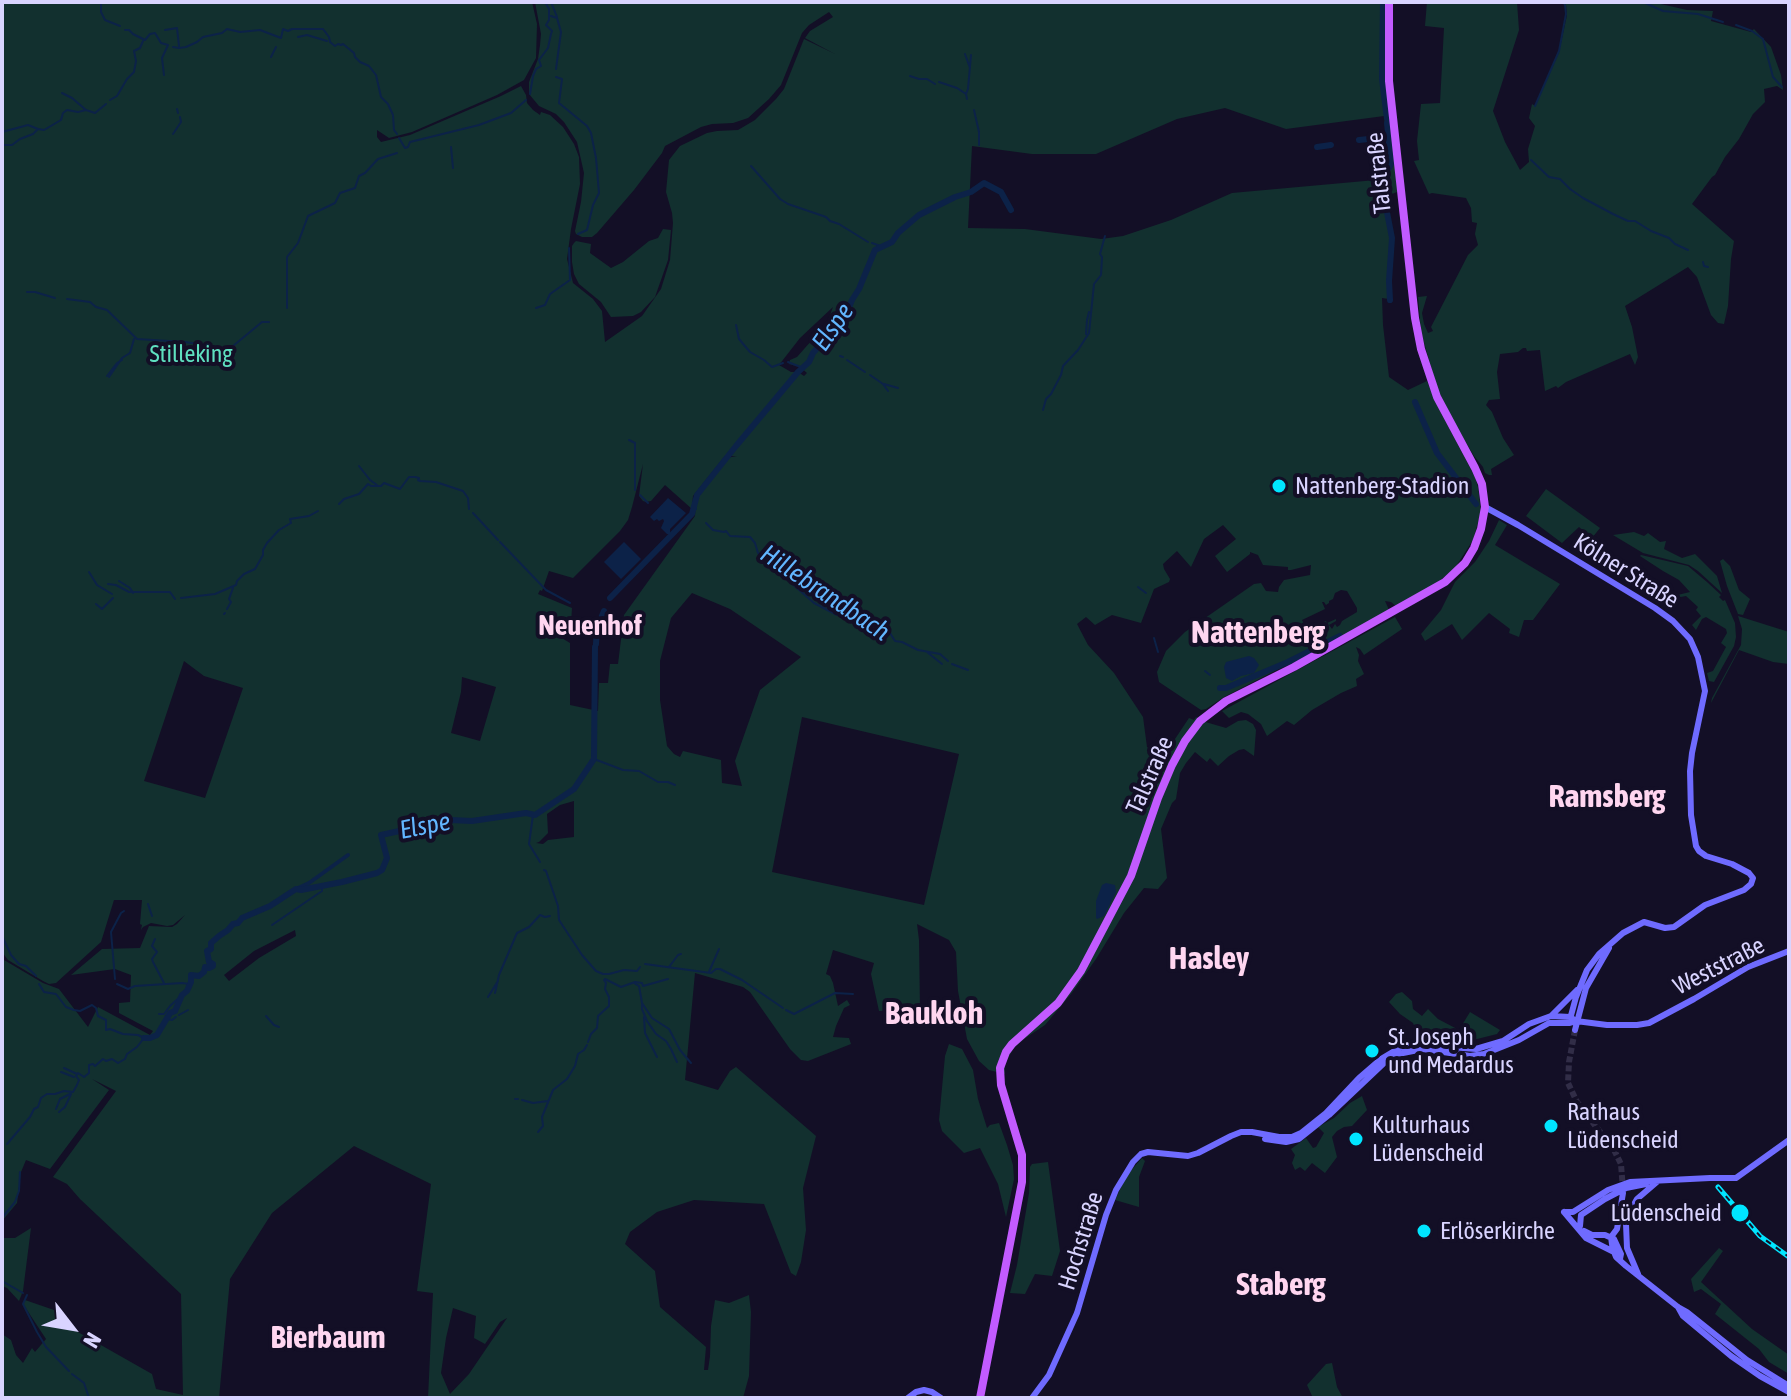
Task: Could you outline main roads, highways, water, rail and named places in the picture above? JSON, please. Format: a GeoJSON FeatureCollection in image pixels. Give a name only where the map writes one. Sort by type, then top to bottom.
{"type":"FeatureCollection","features":[{"type":"Feature","properties":{"kind":"main road","name":"Talstraße"},"geometry":{"type":"LineString","coordinates":[[980,1398],[1022,1182],[1022,1155],[1001,1085],[1000,1068],[1012,1044],[1058,1003],[1081,971],[1131,876],[1158,798],[1185,741],[1200,721],[1226,701],[1294,667],[1445,582],[1473,552],[1481,529],[1485,507],[1482,484],[1437,397],[1419,338],[1389,81],[1389,2]]}},
{"type":"Feature","properties":{"kind":"main road","name":"Kölner Straße"},"geometry":{"type":"LineString","coordinates":[[1485,507],[1667,616],[1690,639],[1702,668],[1705,685],[1705,698],[1692,753],[1690,785],[1694,841],[1702,854],[1737,866],[1752,875],[1753,881],[1744,890],[1705,905],[1674,927],[1642,922],[1623,933],[1591,963],[1578,989],[1572,1020]]}},
{"type":"Feature","properties":{"kind":"main road","name":"Kölner Straße"},"geometry":{"type":"LineString","coordinates":[[1572,1020],[1611,945]]}},
{"type":"Feature","properties":{"kind":"main road","name":"Weststraße"},"geometry":{"type":"LineString","coordinates":[[1551,1016],[1622,1025],[1649,1023],[1748,967],[1789,951]]}},
{"type":"Feature","properties":{"kind":"main road"},"geometry":{"type":"LineString","coordinates":[[1258,1135],[1285,1137],[1301,1133],[1381,1059],[1401,1047],[1484,1048],[1551,1016],[1578,989]]}},
{"type":"Feature","properties":{"kind":"main road"},"geometry":{"type":"LineString","coordinates":[[1258,1135],[1286,1142],[1299,1139],[1398,1054],[1423,1049],[1481,1055],[1519,1040],[1542,1026],[1572,1020],[1575,1030]]}},
{"type":"Feature","properties":{"kind":"main road","name":"Hochstraße"},"geometry":{"type":"LineString","coordinates":[[1032,1398],[1049,1375],[1077,1313],[1109,1207],[1122,1177],[1133,1162],[1148,1152],[1179,1156],[1195,1154],[1234,1134],[1258,1135]]}},
{"type":"Feature","properties":{"kind":"main road"},"geometry":{"type":"LineString","coordinates":[[1581,1230],[1579,1218],[1583,1213],[1632,1186],[1658,1181],[1736,1178],[1789,1140]]}},
{"type":"Feature","properties":{"kind":"main road"},"geometry":{"type":"LineString","coordinates":[[1639,1277],[1627,1248],[1627,1218],[1637,1199],[1658,1181]]}},
{"type":"Feature","properties":{"kind":"main road"},"geometry":{"type":"LineString","coordinates":[[1649,1182],[1619,1185],[1573,1212],[1564,1212],[1586,1238],[1614,1252],[1639,1277],[1678,1307],[1695,1326],[1789,1392]]}},
{"type":"Feature","properties":{"kind":"main road"},"geometry":{"type":"LineString","coordinates":[[1614,1252],[1623,1193]]}},
{"type":"Feature","properties":{"kind":"main road"},"geometry":{"type":"LineString","coordinates":[[1573,1212],[1573,1221]]}},
{"type":"Feature","properties":{"kind":"main road"},"geometry":{"type":"LineString","coordinates":[[1581,1230],[1614,1240]]}},
{"type":"Feature","properties":{"kind":"main road"},"geometry":{"type":"LineString","coordinates":[[1614,1240],[1621,1254],[1620,1259]]}},
{"type":"Feature","properties":{"kind":"main road"},"geometry":{"type":"LineString","coordinates":[[1762,1374],[1789,1386]]}},
{"type":"Feature","properties":{"kind":"main road"},"geometry":{"type":"LineString","coordinates":[[908,1398],[924,1390],[941,1398]]}},
{"type":"Feature","properties":{"kind":"water"},"geometry":{"type":"Polygon","coordinates":[[[668,498],[686,513],[670,529],[670,534],[661,528],[663,519],[654,521],[650,517],[668,498]]]}},
{"type":"Feature","properties":{"kind":"water"},"geometry":{"type":"Polygon","coordinates":[[[624,542],[641,559],[621,579],[604,562],[624,542]]]}},
{"type":"Feature","properties":{"kind":"water"},"geometry":{"type":"Polygon","coordinates":[[[1249,656],[1259,665],[1254,673],[1232,681],[1226,678],[1226,662],[1249,656]]]}},
{"type":"Feature","properties":{"kind":"water"},"geometry":{"type":"Polygon","coordinates":[[[1102,885],[1115,885],[1116,892],[1104,916],[1097,919],[1096,901],[1102,885]]]}},
{"type":"Feature","properties":{"kind":"waterway"},"geometry":{"type":"LineString","coordinates":[[101,2],[105,20],[120,26]]}},
{"type":"Feature","properties":{"kind":"waterway"},"geometry":{"type":"LineString","coordinates":[[530,94],[533,76],[541,66],[539,60],[548,48],[552,31],[546,25],[549,9],[545,2]]}},
{"type":"Feature","properties":{"kind":"waterway"},"geometry":{"type":"LineString","coordinates":[[551,2],[557,17]]}},
{"type":"Feature","properties":{"kind":"waterway","name":"Elspe"},"geometry":{"type":"LineString","coordinates":[[1383,2],[1382,79],[1387,119]]}},
{"type":"Feature","properties":{"kind":"waterway"},"geometry":{"type":"LineString","coordinates":[[1535,106],[1559,51],[1566,14],[1563,2]]}},
{"type":"Feature","properties":{"kind":"waterway"},"geometry":{"type":"LineString","coordinates":[[1566,2],[1574,2]]}},
{"type":"Feature","properties":{"kind":"waterway"},"geometry":{"type":"LineString","coordinates":[[1643,2],[1663,11],[1698,14],[1723,22]]}},
{"type":"Feature","properties":{"kind":"waterway"},"geometry":{"type":"LineString","coordinates":[[551,16],[557,18],[561,32],[556,69]]}},
{"type":"Feature","properties":{"kind":"waterway"},"geometry":{"type":"LineString","coordinates":[[1736,25],[1763,39],[1773,77],[1782,87]]}},
{"type":"Feature","properties":{"kind":"waterway"},"geometry":{"type":"LineString","coordinates":[[165,30],[177,28],[179,46]]}},
{"type":"Feature","properties":{"kind":"waterway"},"geometry":{"type":"LineString","coordinates":[[173,47],[186,47],[227,29],[240,32],[260,30],[281,38],[283,29],[323,29],[330,42],[335,46],[343,44],[376,75],[381,97],[393,115],[397,134]]}},
{"type":"Feature","properties":{"kind":"waterway"},"geometry":{"type":"LineString","coordinates":[[125,30],[145,40],[155,33],[161,43],[168,45],[162,58],[164,75]]}},
{"type":"Feature","properties":{"kind":"waterway"},"geometry":{"type":"LineString","coordinates":[[298,37],[307,35],[327,41]]}},
{"type":"Feature","properties":{"kind":"waterway"},"geometry":{"type":"LineString","coordinates":[[110,100],[117,96],[134,72],[134,51],[140,48],[143,41]]}},
{"type":"Feature","properties":{"kind":"waterway"},"geometry":{"type":"LineString","coordinates":[[271,57],[276,47]]}},
{"type":"Feature","properties":{"kind":"waterway"},"geometry":{"type":"LineString","coordinates":[[965,54],[970,68]]}},
{"type":"Feature","properties":{"kind":"waterway"},"geometry":{"type":"LineString","coordinates":[[966,94],[971,55]]}},
{"type":"Feature","properties":{"kind":"waterway"},"geometry":{"type":"LineString","coordinates":[[910,76],[935,84]]}},
{"type":"Feature","properties":{"kind":"waterway"},"geometry":{"type":"LineString","coordinates":[[556,77],[562,79],[559,103],[587,126],[596,158],[599,193],[587,230],[578,234]]}},
{"type":"Feature","properties":{"kind":"waterway"},"geometry":{"type":"LineString","coordinates":[[939,82],[957,88],[966,94],[967,99]]}},
{"type":"Feature","properties":{"kind":"waterway"},"geometry":{"type":"LineString","coordinates":[[62,93],[86,110]]}},
{"type":"Feature","properties":{"kind":"waterway"},"geometry":{"type":"LineString","coordinates":[[399,138],[405,148],[410,142],[479,125],[511,113],[526,100]]}},
{"type":"Feature","properties":{"kind":"waterway"},"geometry":{"type":"LineString","coordinates":[[2,145],[12,145],[38,129],[44,130],[61,120],[67,110],[95,113],[106,104]]}},
{"type":"Feature","properties":{"kind":"waterway"},"geometry":{"type":"LineString","coordinates":[[177,109],[178,113]]}},
{"type":"Feature","properties":{"kind":"waterway"},"geometry":{"type":"LineString","coordinates":[[974,110],[979,145]]}},
{"type":"Feature","properties":{"kind":"waterway"},"geometry":{"type":"LineString","coordinates":[[173,134],[181,122],[180,117]]}},
{"type":"Feature","properties":{"kind":"waterway"},"geometry":{"type":"LineString","coordinates":[[1387,123],[1391,164],[1375,174],[1385,202],[1392,238],[1390,300]]}},
{"type":"Feature","properties":{"kind":"waterway"},"geometry":{"type":"LineString","coordinates":[[2,132],[28,125],[38,129]]}},
{"type":"Feature","properties":{"kind":"waterway","name":"Elspe"},"geometry":{"type":"LineString","coordinates":[[1359,140],[1378,138]]}},
{"type":"Feature","properties":{"kind":"waterway","name":"Elspe"},"geometry":{"type":"LineString","coordinates":[[1317,147],[1331,145]]}},
{"type":"Feature","properties":{"kind":"waterway"},"geometry":{"type":"LineString","coordinates":[[451,147],[453,168]]}},
{"type":"Feature","properties":{"kind":"waterway"},"geometry":{"type":"LineString","coordinates":[[287,308],[287,257],[298,243],[308,216],[335,203],[340,193],[355,188],[359,176],[378,159],[397,153]]}},
{"type":"Feature","properties":{"kind":"waterway"},"geometry":{"type":"LineString","coordinates":[[1531,160],[1549,177],[1560,179],[1583,198],[1628,221],[1635,221],[1688,250]]}},
{"type":"Feature","properties":{"kind":"waterway"},"geometry":{"type":"LineString","coordinates":[[751,166],[780,199],[826,217],[868,242]]}},
{"type":"Feature","properties":{"kind":"waterway","name":"Elspe"},"geometry":{"type":"LineString","coordinates":[[610,598],[692,514],[697,495],[845,317],[875,250],[892,242],[919,215],[984,183],[1001,192],[1011,210]]}},
{"type":"Feature","properties":{"kind":"waterway"},"geometry":{"type":"LineString","coordinates":[[1043,410],[1063,366],[1089,333],[1094,284],[1101,275],[1100,254],[1105,236]]}},
{"type":"Feature","properties":{"kind":"waterway","name":"Elspe"},"geometry":{"type":"LineString","coordinates":[[872,243],[883,247]]}},
{"type":"Feature","properties":{"kind":"waterway"},"geometry":{"type":"LineString","coordinates":[[536,308],[545,305],[550,294],[570,280],[569,248]]}},
{"type":"Feature","properties":{"kind":"waterway"},"geometry":{"type":"LineString","coordinates":[[1703,262],[1708,267]]}},
{"type":"Feature","properties":{"kind":"waterway"},"geometry":{"type":"LineString","coordinates":[[27,292],[55,298]]}},
{"type":"Feature","properties":{"kind":"waterway"},"geometry":{"type":"LineString","coordinates":[[67,299],[90,302],[107,310],[137,339],[185,342],[227,351],[262,322],[269,322]]}},
{"type":"Feature","properties":{"kind":"waterway"},"geometry":{"type":"LineString","coordinates":[[1086,334],[1089,312]]}},
{"type":"Feature","properties":{"kind":"waterway"},"geometry":{"type":"LineString","coordinates":[[736,325],[739,339],[750,352],[772,367],[783,363]]}},
{"type":"Feature","properties":{"kind":"waterway"},"geometry":{"type":"LineString","coordinates":[[109,377],[122,358],[130,353],[134,339]]}},
{"type":"Feature","properties":{"kind":"waterway"},"geometry":{"type":"LineString","coordinates":[[107,376],[122,360]]}},
{"type":"Feature","properties":{"kind":"waterway"},"geometry":{"type":"LineString","coordinates":[[847,360],[865,372]]}},
{"type":"Feature","properties":{"kind":"waterway"},"geometry":{"type":"LineString","coordinates":[[788,362],[803,368]]}},
{"type":"Feature","properties":{"kind":"waterway"},"geometry":{"type":"LineString","coordinates":[[870,375],[888,391]]}},
{"type":"Feature","properties":{"kind":"waterway"},"geometry":{"type":"LineString","coordinates":[[884,384],[898,388]]}},
{"type":"Feature","properties":{"kind":"waterway"},"geometry":{"type":"LineString","coordinates":[[1415,402],[1437,453],[1476,504]]}},
{"type":"Feature","properties":{"kind":"waterway"},"geometry":{"type":"LineString","coordinates":[[629,440],[635,443],[635,490]]}},
{"type":"Feature","properties":{"kind":"waterway"},"geometry":{"type":"LineString","coordinates":[[359,466],[377,485]]}},
{"type":"Feature","properties":{"kind":"waterway"},"geometry":{"type":"LineString","coordinates":[[1448,469],[1454,472]]}},
{"type":"Feature","properties":{"kind":"waterway"},"geometry":{"type":"LineString","coordinates":[[339,504],[359,494],[368,484],[381,486],[384,483],[400,489],[409,477],[415,477],[420,481],[436,482],[463,491],[468,498],[469,509]]}},
{"type":"Feature","properties":{"kind":"waterway"},"geometry":{"type":"LineString","coordinates":[[640,495],[648,503]]}},
{"type":"Feature","properties":{"kind":"waterway"},"geometry":{"type":"LineString","coordinates":[[181,598],[215,594],[236,585],[244,574],[255,569],[267,543],[291,523],[290,519],[318,511]]}},
{"type":"Feature","properties":{"kind":"waterway"},"geometry":{"type":"LineString","coordinates":[[473,513],[498,540]]}},
{"type":"Feature","properties":{"kind":"waterway","name":"Hillebrandbach"},"geometry":{"type":"LineString","coordinates":[[706,523],[713,530],[726,531],[730,536],[750,537],[758,553],[768,552],[781,558],[809,588],[847,611],[884,628],[895,641],[940,654],[948,661]]}},
{"type":"Feature","properties":{"kind":"waterway"},"geometry":{"type":"LineString","coordinates":[[500,542],[546,590],[570,603]]}},
{"type":"Feature","properties":{"kind":"waterway"},"geometry":{"type":"LineString","coordinates":[[777,557],[774,562],[789,581],[814,603],[837,615]]}},
{"type":"Feature","properties":{"kind":"waterway"},"geometry":{"type":"LineString","coordinates":[[89,572],[97,585],[112,594]]}},
{"type":"Feature","properties":{"kind":"waterway"},"geometry":{"type":"LineString","coordinates":[[787,577],[799,586]]}},
{"type":"Feature","properties":{"kind":"waterway"},"geometry":{"type":"LineString","coordinates":[[119,581],[133,593]]}},
{"type":"Feature","properties":{"kind":"waterway"},"geometry":{"type":"LineString","coordinates":[[108,584],[129,592],[170,592],[175,599]]}},
{"type":"Feature","properties":{"kind":"waterway"},"geometry":{"type":"LineString","coordinates":[[1138,587],[1146,593]]}},
{"type":"Feature","properties":{"kind":"waterway"},"geometry":{"type":"LineString","coordinates":[[227,609],[233,588]]}},
{"type":"Feature","properties":{"kind":"waterway"},"geometry":{"type":"LineString","coordinates":[[96,604],[102,609],[113,598]]}},
{"type":"Feature","properties":{"kind":"waterway","name":"Elspe"},"geometry":{"type":"LineString","coordinates":[[596,644],[597,628],[604,611]]}},
{"type":"Feature","properties":{"kind":"waterway"},"geometry":{"type":"LineString","coordinates":[[1220,688],[1288,662],[1340,636]]}},
{"type":"Feature","properties":{"kind":"waterway"},"geometry":{"type":"LineString","coordinates":[[1154,638],[1158,652]]}},
{"type":"Feature","properties":{"kind":"waterway","name":"Elspe"},"geometry":{"type":"LineString","coordinates":[[144,1038],[157,1035],[170,1013],[175,1011],[187,991],[191,975],[199,976],[205,967],[213,966],[207,951],[211,949],[211,943],[233,924],[296,889],[342,882],[382,870],[387,858],[381,835],[450,820],[472,821],[526,813],[535,815],[574,789],[594,759],[595,647]]}},
{"type":"Feature","properties":{"kind":"waterway"},"geometry":{"type":"LineString","coordinates":[[927,652],[942,664]]}},
{"type":"Feature","properties":{"kind":"waterway","name":"Hillebrandbach"},"geometry":{"type":"LineString","coordinates":[[952,664],[968,670]]}},
{"type":"Feature","properties":{"kind":"waterway"},"geometry":{"type":"LineString","coordinates":[[1205,671],[1210,675]]}},
{"type":"Feature","properties":{"kind":"waterway"},"geometry":{"type":"LineString","coordinates":[[594,759],[675,785]]}},
{"type":"Feature","properties":{"kind":"waterway"},"geometry":{"type":"LineString","coordinates":[[533,815],[529,844],[540,862]]}},
{"type":"Feature","properties":{"kind":"waterway"},"geometry":{"type":"LineString","coordinates":[[296,889],[348,855]]}},
{"type":"Feature","properties":{"kind":"waterway"},"geometry":{"type":"LineString","coordinates":[[544,870],[558,906],[559,920],[596,971],[609,974],[637,971],[640,967]]}},
{"type":"Feature","properties":{"kind":"waterway"},"geometry":{"type":"LineString","coordinates":[[272,925],[322,891],[322,886]]}},
{"type":"Feature","properties":{"kind":"waterway"},"geometry":{"type":"LineString","coordinates":[[148,904],[152,916]]}},
{"type":"Feature","properties":{"kind":"waterway"},"geometry":{"type":"LineString","coordinates":[[115,979],[111,932],[124,911]]}},
{"type":"Feature","properties":{"kind":"waterway"},"geometry":{"type":"LineString","coordinates":[[495,993],[499,975],[517,933],[529,927],[540,915],[550,916]]}},
{"type":"Feature","properties":{"kind":"waterway"},"geometry":{"type":"LineString","coordinates":[[2,936],[11,955],[36,976]]}},
{"type":"Feature","properties":{"kind":"waterway"},"geometry":{"type":"LineString","coordinates":[[155,939],[152,946],[157,952],[152,959],[164,983]]}},
{"type":"Feature","properties":{"kind":"waterway"},"geometry":{"type":"LineString","coordinates":[[709,972],[719,949]]}},
{"type":"Feature","properties":{"kind":"waterway"},"geometry":{"type":"LineString","coordinates":[[669,967],[681,954]]}},
{"type":"Feature","properties":{"kind":"waterway"},"geometry":{"type":"LineString","coordinates":[[645,964],[711,973],[720,969],[783,1008]]}},
{"type":"Feature","properties":{"kind":"waterway"},"geometry":{"type":"LineString","coordinates":[[605,979],[621,987],[635,982],[643,986],[668,979]]}},
{"type":"Feature","properties":{"kind":"waterway"},"geometry":{"type":"LineString","coordinates":[[588,1042],[597,1028],[598,1016],[609,1006],[604,980]]}},
{"type":"Feature","properties":{"kind":"waterway"},"geometry":{"type":"LineString","coordinates":[[488,997],[498,981]]}},
{"type":"Feature","properties":{"kind":"waterway"},"geometry":{"type":"LineString","coordinates":[[634,983],[639,986],[642,1003],[652,1018],[669,1029],[691,1063]]}},
{"type":"Feature","properties":{"kind":"waterway"},"geometry":{"type":"LineString","coordinates":[[7,1144],[38,1107],[41,1098],[47,1094],[73,1092],[79,1080],[76,1076],[78,1073],[84,1077],[89,1073],[89,1065],[95,1066],[103,1059],[118,1063],[144,1038],[106,1030],[106,1020],[98,1016],[92,1005],[80,1011],[66,1007],[56,994],[44,992],[39,984]]}},
{"type":"Feature","properties":{"kind":"waterway"},"geometry":{"type":"LineString","coordinates":[[117,984],[128,989],[135,986],[189,984]]}},
{"type":"Feature","properties":{"kind":"waterway"},"geometry":{"type":"LineString","coordinates":[[786,1010],[794,1014],[835,993],[853,994]]}},
{"type":"Feature","properties":{"kind":"waterway"},"geometry":{"type":"LineString","coordinates":[[159,1014],[164,1014],[182,995]]}},
{"type":"Feature","properties":{"kind":"waterway"},"geometry":{"type":"LineString","coordinates":[[642,1004],[647,1021],[656,1034],[666,1041],[677,1062]]}},
{"type":"Feature","properties":{"kind":"waterway"},"geometry":{"type":"LineString","coordinates":[[179,1015],[188,1010]]}},
{"type":"Feature","properties":{"kind":"waterway"},"geometry":{"type":"LineString","coordinates":[[266,1016],[279,1027]]}},
{"type":"Feature","properties":{"kind":"waterway"},"geometry":{"type":"LineString","coordinates":[[168,1019],[176,1017]]}},
{"type":"Feature","properties":{"kind":"waterway"},"geometry":{"type":"LineString","coordinates":[[644,1017],[645,1033],[657,1057]]}},
{"type":"Feature","properties":{"kind":"waterway"},"geometry":{"type":"LineString","coordinates":[[538,1132],[543,1126],[542,1117],[553,1090],[567,1079],[578,1054],[587,1045]]}},
{"type":"Feature","properties":{"kind":"waterway"},"geometry":{"type":"LineString","coordinates":[[64,1068],[77,1074]]}},
{"type":"Feature","properties":{"kind":"waterway"},"geometry":{"type":"LineString","coordinates":[[61,1072],[74,1077]]}},
{"type":"Feature","properties":{"kind":"waterway"},"geometry":{"type":"LineString","coordinates":[[56,1109],[60,1099],[70,1094]]}},
{"type":"Feature","properties":{"kind":"waterway"},"geometry":{"type":"LineString","coordinates":[[59,1112],[71,1094]]}},
{"type":"Feature","properties":{"kind":"waterway"},"geometry":{"type":"LineString","coordinates":[[522,1100],[533,1103],[548,1101]]}},
{"type":"Feature","properties":{"kind":"waterway"},"geometry":{"type":"LineString","coordinates":[[2,1218],[15,1202],[20,1172]]}},
{"type":"Feature","properties":{"kind":"waterway"},"geometry":{"type":"LineString","coordinates":[[2,1281],[23,1293]]}},
{"type":"Feature","properties":{"kind":"waterway"},"geometry":{"type":"LineString","coordinates":[[27,1295],[23,1304],[37,1332],[46,1347],[69,1371]]}},
{"type":"Feature","properties":{"kind":"waterway"},"geometry":{"type":"LineString","coordinates":[[72,1374],[84,1383],[89,1398]]}},
{"type":"Feature","properties":{"kind":"tunnel"},"geometry":{"type":"LineString","coordinates":[[1575,1030],[1568,1083],[1577,1102],[1614,1150],[1621,1164],[1623,1190]]}},
{"type":"Feature","properties":{"kind":"railway"},"geometry":{"type":"LineString","coordinates":[[1718,1187],[1760,1236],[1789,1257]]}},
{"type":"Feature","properties":{"kind":"place","name":"Nattenberg-Stadion"},"geometry":{"type":"Point","coordinates":[1279,486]}},
{"type":"Feature","properties":{"kind":"place","name":"St. Joseph und Medardus"},"geometry":{"type":"Point","coordinates":[1372,1051]}},
{"type":"Feature","properties":{"kind":"place","name":"Rathaus Lüdenscheid"},"geometry":{"type":"Point","coordinates":[1551,1126]}},
{"type":"Feature","properties":{"kind":"place","name":"Kulturhaus Lüdenscheid"},"geometry":{"type":"Point","coordinates":[1356,1139]}},
{"type":"Feature","properties":{"kind":"place","name":"Lüdenscheid"},"geometry":{"type":"Point","coordinates":[1740,1213]}},
{"type":"Feature","properties":{"kind":"place","name":"Erlöserkirche"},"geometry":{"type":"Point","coordinates":[1424,1231]}},
{"type":"Feature","properties":{"kind":"district","name":"Neuenhof"},"geometry":{"type":"Point","coordinates":[590,626]}},
{"type":"Feature","properties":{"kind":"district","name":"Nattenberg"},"geometry":{"type":"Point","coordinates":[1258,633]}},
{"type":"Feature","properties":{"kind":"district","name":"Ramsberg"},"geometry":{"type":"Point","coordinates":[1607,797]}},
{"type":"Feature","properties":{"kind":"district","name":"Hasley"},"geometry":{"type":"Point","coordinates":[1209,959]}},
{"type":"Feature","properties":{"kind":"district","name":"Baukloh"},"geometry":{"type":"Point","coordinates":[934,1014]}},
{"type":"Feature","properties":{"kind":"district","name":"Staberg"},"geometry":{"type":"Point","coordinates":[1281,1285]}},
{"type":"Feature","properties":{"kind":"district","name":"Bierbaum"},"geometry":{"type":"Point","coordinates":[328,1338]}},
{"type":"Feature","properties":{"kind":"park label","name":"Stilleking"},"geometry":{"type":"Point","coordinates":[191,354]}}]}
